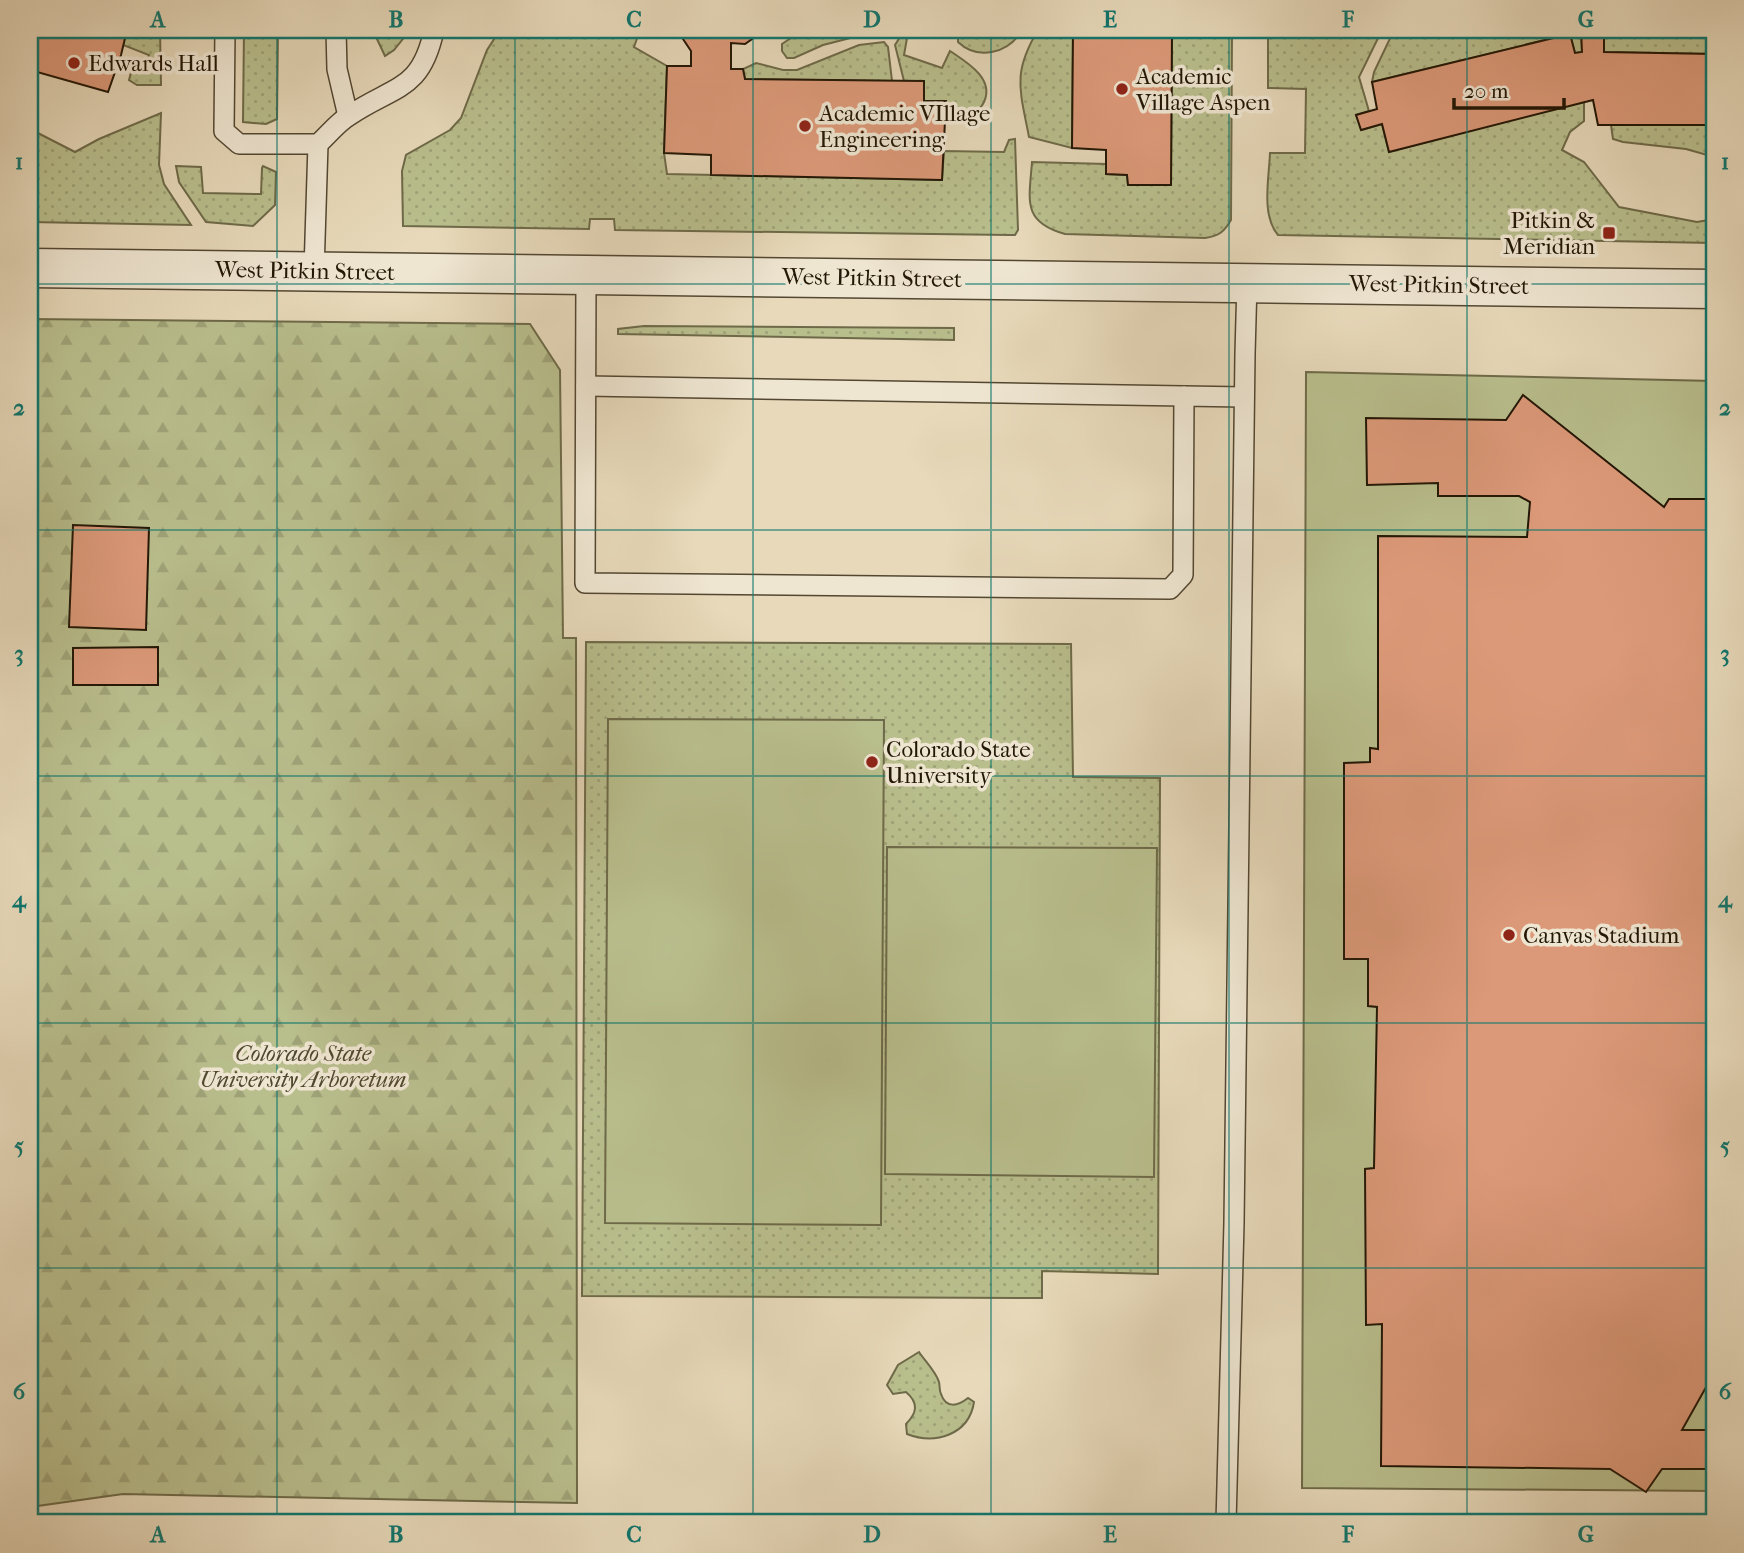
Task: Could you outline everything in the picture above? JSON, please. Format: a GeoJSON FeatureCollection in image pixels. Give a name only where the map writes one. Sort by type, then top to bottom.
{"type":"FeatureCollection","features":[{"type":"Feature","properties":{"kind":"street","name":"West Pitkin Street"},"geometry":{"type":"LineString","coordinates":[[30,268],[1714,289]]}},
{"type":"Feature","properties":{"kind":"lane"},"geometry":{"type":"LineString","coordinates":[[225,30],[224,131],[239,144],[318,144],[348,116],[412,80],[428,55],[434,30]]}},
{"type":"Feature","properties":{"kind":"lane"},"geometry":{"type":"LineString","coordinates":[[336,30],[337,69],[348,116]]}},
{"type":"Feature","properties":{"kind":"lane"},"geometry":{"type":"LineString","coordinates":[[314,271],[318,144]]}},
{"type":"Feature","properties":{"kind":"lane"},"geometry":{"type":"LineString","coordinates":[[586,275],[585,583],[1170,589],[1183,575],[1184,397]]}},
{"type":"Feature","properties":{"kind":"lane"},"geometry":{"type":"LineString","coordinates":[[1226,1523],[1234,1223],[1247,282]]}},
{"type":"Feature","properties":{"kind":"lane"},"geometry":{"type":"LineString","coordinates":[[586,386],[1244,397]]}},
{"type":"Feature","properties":{"kind":"green space"},"geometry":{"type":"Polygon","coordinates":[[[127,30],[160,30],[161,85],[137,85],[129,80],[132,69],[144,71],[149,55],[123,45],[127,30]]]}},
{"type":"Feature","properties":{"kind":"green space"},"geometry":{"type":"Polygon","coordinates":[[[244,30],[278,30],[277,119],[266,124],[243,122],[244,30]]]}},
{"type":"Feature","properties":{"kind":"green space"},"geometry":{"type":"Polygon","coordinates":[[[376,30],[410,30],[394,50],[385,56],[376,37],[376,30]]]}},
{"type":"Feature","properties":{"kind":"green space"},"geometry":{"type":"Polygon","coordinates":[[[500,30],[640,30],[634,47],[667,66],[664,153],[667,174],[942,180],[944,151],[1004,152],[1009,140],[1015,139],[1018,230],[1015,235],[1009,235],[615,230],[614,219],[590,219],[589,229],[403,226],[402,171],[406,155],[450,130],[461,118],[487,50],[500,30]]]}},
{"type":"Feature","properties":{"kind":"green space"},"geometry":{"type":"Polygon","coordinates":[[[803,30],[874,32],[823,45],[794,58],[787,58],[782,51],[782,44],[803,30]]]}},
{"type":"Feature","properties":{"kind":"green space"},"geometry":{"type":"Polygon","coordinates":[[[963,30],[1022,30],[1001,49],[984,53],[966,48],[958,42],[958,36],[963,30]]]}},
{"type":"Feature","properties":{"kind":"green space"},"geometry":{"type":"Polygon","coordinates":[[[1038,30],[1073,30],[1072,148],[1029,137],[1021,94],[1021,70],[1038,30]]]}},
{"type":"Feature","properties":{"kind":"green space"},"geometry":{"type":"Polygon","coordinates":[[[1172,30],[1232,30],[1231,220],[1218,235],[1205,238],[1065,234],[1041,223],[1031,208],[1032,162],[1106,164],[1106,174],[1127,175],[1128,185],[1171,185],[1172,30]]]}},
{"type":"Feature","properties":{"kind":"green space"},"geometry":{"type":"Polygon","coordinates":[[[1272,30],[1382,30],[1359,77],[1369,111],[1356,115],[1362,130],[1382,124],[1389,152],[1584,101],[1584,121],[1570,132],[1562,150],[1584,162],[1619,207],[1697,222],[1714,219],[1714,243],[1278,235],[1269,217],[1268,207],[1270,153],[1305,153],[1306,89],[1268,88],[1268,33],[1272,30]]]}},
{"type":"Feature","properties":{"kind":"green space"},"geometry":{"type":"Polygon","coordinates":[[[1394,30],[1581,30],[1582,52],[1575,53],[1570,34],[1372,82],[1394,30]]]}},
{"type":"Feature","properties":{"kind":"green space"},"geometry":{"type":"Polygon","coordinates":[[[1604,30],[1714,30],[1714,54],[1604,52],[1604,30]]]}},
{"type":"Feature","properties":{"kind":"green space"},"geometry":{"type":"Polygon","coordinates":[[[900,37],[907,38],[904,55],[942,68],[950,51],[971,66],[986,85],[984,102],[979,109],[970,116],[957,119],[946,101],[924,101],[924,82],[904,81],[895,45],[900,37]]]}},
{"type":"Feature","properties":{"kind":"green space"},"geometry":{"type":"Polygon","coordinates":[[[884,42],[888,47],[892,81],[745,79],[743,69],[756,63],[783,70],[797,70],[859,45],[884,42]]]}},
{"type":"Feature","properties":{"kind":"green space"},"geometry":{"type":"Polygon","coordinates":[[[161,113],[159,165],[164,184],[191,225],[30,222],[30,129],[75,152],[161,113]]]}},
{"type":"Feature","properties":{"kind":"green space"},"geometry":{"type":"Polygon","coordinates":[[[1611,125],[1714,125],[1714,157],[1686,149],[1613,139],[1611,125]]]}},
{"type":"Feature","properties":{"kind":"green space"},"geometry":{"type":"Polygon","coordinates":[[[176,166],[201,167],[203,193],[261,194],[263,166],[276,172],[275,205],[253,226],[206,222],[179,182],[176,166]]]}},
{"type":"Feature","properties":{"kind":"green space","name":"Colorado State University Arboretum"},"geometry":{"type":"Polygon","coordinates":[[[30,319],[530,324],[560,370],[563,638],[576,638],[577,1503],[123,1494],[30,1507],[30,319]]]}},
{"type":"Feature","properties":{"kind":"green space"},"geometry":{"type":"Polygon","coordinates":[[[644,326],[954,328],[954,340],[618,334],[618,329],[644,326]]]}},
{"type":"Feature","properties":{"kind":"green space","name":"Canvas Stadium"},"geometry":{"type":"Polygon","coordinates":[[[1306,372],[1714,381],[1714,1491],[1302,1488],[1306,372]]]}},
{"type":"Feature","properties":{"kind":"green space"},"geometry":{"type":"Polygon","coordinates":[[[586,642],[1071,644],[1073,777],[1160,778],[1158,1274],[1042,1271],[1042,1298],[582,1296],[586,642]]]}},
{"type":"Feature","properties":{"kind":"green space"},"geometry":{"type":"Polygon","coordinates":[[[608,719],[884,720],[881,1225],[605,1223],[608,719]]]}},
{"type":"Feature","properties":{"kind":"green space"},"geometry":{"type":"Polygon","coordinates":[[[887,847],[1157,848],[1154,1177],[885,1174],[887,847]]]}},
{"type":"Feature","properties":{"kind":"green space"},"geometry":{"type":"Polygon","coordinates":[[[919,1352],[938,1378],[940,1392],[946,1402],[953,1405],[968,1398],[974,1402],[971,1413],[958,1430],[939,1437],[907,1434],[906,1424],[912,1416],[915,1404],[906,1392],[893,1394],[887,1385],[898,1365],[919,1352]]]}},
{"type":"Feature","properties":{"kind":"green space"},"geometry":{"type":"Polygon","coordinates":[[[1083,1519],[1178,1519],[1178,1523],[1083,1523],[1083,1519]]]}},
{"type":"Feature","properties":{"kind":"building","name":"Edwards Hall"},"geometry":{"type":"Polygon","coordinates":[[[30,30],[127,30],[108,92],[30,70],[30,30]]]}},
{"type":"Feature","properties":{"kind":"building","name":"Academic VIllage Engineering"},"geometry":{"type":"Polygon","coordinates":[[[677,30],[765,30],[745,44],[731,43],[731,69],[743,69],[745,79],[924,81],[924,101],[946,101],[942,180],[711,175],[711,155],[664,153],[667,66],[691,66],[691,51],[677,30]]]}},
{"type":"Feature","properties":{"kind":"building","name":"Academic Village Aspen"},"geometry":{"type":"Polygon","coordinates":[[[1073,30],[1172,30],[1171,185],[1128,185],[1127,175],[1106,174],[1106,150],[1072,148],[1073,30]]]}},
{"type":"Feature","properties":{"kind":"building"},"geometry":{"type":"Polygon","coordinates":[[[1581,30],[1604,30],[1604,52],[1714,54],[1714,125],[1598,125],[1593,100],[1389,152],[1382,124],[1361,130],[1356,115],[1377,109],[1372,82],[1570,34],[1575,53],[1582,52],[1581,30]]]}},
{"type":"Feature","properties":{"kind":"building","name":"Canvas Stadium"},"geometry":{"type":"Polygon","coordinates":[[[1523,395],[1664,507],[1669,499],[1714,499],[1714,1373],[1682,1430],[1714,1430],[1714,1469],[1662,1469],[1646,1492],[1610,1469],[1381,1466],[1382,1324],[1366,1325],[1365,1169],[1374,1168],[1377,1007],[1368,1006],[1368,959],[1344,959],[1344,763],[1370,762],[1370,748],[1378,749],[1378,536],[1527,537],[1530,502],[1519,496],[1438,496],[1438,483],[1367,485],[1366,418],[1506,420],[1523,395]]]}},
{"type":"Feature","properties":{"kind":"building"},"geometry":{"type":"Polygon","coordinates":[[[73,525],[149,528],[146,630],[69,627],[73,525]]]}},
{"type":"Feature","properties":{"kind":"building"},"geometry":{"type":"Polygon","coordinates":[[[158,647],[158,685],[73,685],[73,648],[158,647]]]}},
{"type":"Feature","properties":{"kind":"place","name":"Edwards Hall"},"geometry":{"type":"Point","coordinates":[74,63]}},
{"type":"Feature","properties":{"kind":"place","name":"Academic Village Aspen"},"geometry":{"type":"Point","coordinates":[1122,89]}},
{"type":"Feature","properties":{"kind":"place","name":"Academic VIllage Engineering"},"geometry":{"type":"Point","coordinates":[805,126]}},
{"type":"Feature","properties":{"kind":"place","name":"Pitkin & Meridian"},"geometry":{"type":"Point","coordinates":[1609,233]}},
{"type":"Feature","properties":{"kind":"place","name":"Colorado State University"},"geometry":{"type":"Point","coordinates":[872,762]}},
{"type":"Feature","properties":{"kind":"place","name":"Canvas Stadium"},"geometry":{"type":"Point","coordinates":[1509,935]}}]}
